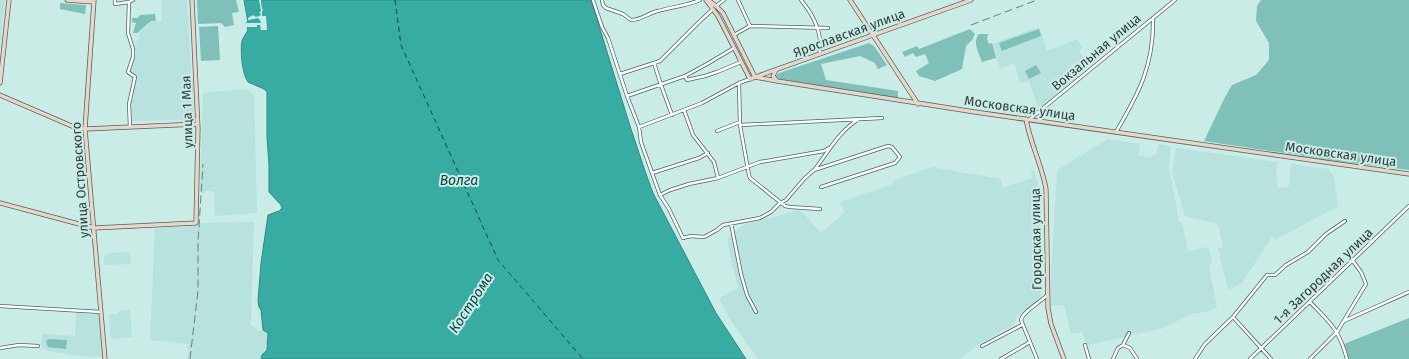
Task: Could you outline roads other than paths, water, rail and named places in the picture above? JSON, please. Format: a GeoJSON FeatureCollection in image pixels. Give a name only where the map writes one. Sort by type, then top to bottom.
{"type":"FeatureCollection","features":[{"type":"Feature","properties":{"kind":"street"},"geometry":{"type":"LineString","coordinates":[[0,83],[9,0]]}},
{"type":"Feature","properties":{"kind":"street"},"geometry":{"type":"LineString","coordinates":[[67,0],[94,1]]}},
{"type":"Feature","properties":{"kind":"street"},"geometry":{"type":"LineString","coordinates":[[115,0],[116,4],[133,0]]}},
{"type":"Feature","properties":{"kind":"street","name":"улица 1 Мая"},"geometry":{"type":"LineString","coordinates":[[94,228],[196,223],[198,184],[198,124],[192,0]]}},
{"type":"Feature","properties":{"kind":"street"},"geometry":{"type":"LineString","coordinates":[[594,0],[602,27],[608,38],[639,127],[641,142],[660,195],[684,238],[691,236],[704,236],[717,230],[723,225],[760,218],[771,212],[780,203],[786,200],[814,170],[829,148],[850,124],[860,119]]}},
{"type":"Feature","properties":{"kind":"street"},"geometry":{"type":"LineString","coordinates":[[602,0],[603,5],[606,8],[623,14],[631,20],[645,17],[658,11],[678,8],[700,0]]}},
{"type":"Feature","properties":{"kind":"street"},"geometry":{"type":"LineString","coordinates":[[639,127],[711,99],[739,83],[755,77],[723,13],[707,0]]}},
{"type":"Feature","properties":{"kind":"street"},"geometry":{"type":"LineString","coordinates":[[620,74],[654,64],[664,57],[698,23],[724,0]]}},
{"type":"Feature","properties":{"kind":"street"},"geometry":{"type":"LineString","coordinates":[[738,0],[750,26]]}},
{"type":"Feature","properties":{"kind":"street"},"geometry":{"type":"LineString","coordinates":[[801,0],[808,9],[817,28],[820,40],[820,54]]}},
{"type":"Feature","properties":{"kind":"street"},"geometry":{"type":"LineString","coordinates":[[850,0],[918,104]]}},
{"type":"Feature","properties":{"kind":"street","name":"Ярославская улица"},"geometry":{"type":"LineString","coordinates":[[755,77],[873,36],[964,1],[971,0]]}},
{"type":"Feature","properties":{"kind":"street","name":"Вокзальная улица"},"geometry":{"type":"LineString","coordinates":[[1028,119],[1175,0]]}},
{"type":"Feature","properties":{"kind":"street","name":"улица Островского"},"geometry":{"type":"LineString","coordinates":[[94,1],[85,128],[105,359]]}},
{"type":"Feature","properties":{"kind":"street"},"geometry":{"type":"LineString","coordinates":[[129,2],[128,33],[133,49],[128,72],[135,77],[129,104],[130,127]]}},
{"type":"Feature","properties":{"kind":"street"},"geometry":{"type":"LineString","coordinates":[[715,8],[750,79]]}},
{"type":"Feature","properties":{"kind":"street"},"geometry":{"type":"LineString","coordinates":[[1116,132],[1127,115],[1144,80],[1149,64],[1153,18]]}},
{"type":"Feature","properties":{"kind":"street"},"geometry":{"type":"LineString","coordinates":[[734,35],[750,26],[828,28]]}},
{"type":"Feature","properties":{"kind":"street"},"geometry":{"type":"LineString","coordinates":[[627,96],[685,76],[734,48]]}},
{"type":"Feature","properties":{"kind":"street"},"geometry":{"type":"LineString","coordinates":[[685,76],[687,80],[698,78],[741,62]]}},
{"type":"Feature","properties":{"kind":"street"},"geometry":{"type":"LineString","coordinates":[[654,64],[672,114]]}},
{"type":"Feature","properties":{"kind":"street"},"geometry":{"type":"LineString","coordinates":[[776,70],[773,76],[777,81]]}},
{"type":"Feature","properties":{"kind":"street","name":"Московская улица"},"geometry":{"type":"LineString","coordinates":[[755,77],[918,104],[1408,175]]}},
{"type":"Feature","properties":{"kind":"street"},"geometry":{"type":"LineString","coordinates":[[739,83],[740,123],[748,175],[780,203],[790,207],[820,208]]}},
{"type":"Feature","properties":{"kind":"street"},"geometry":{"type":"LineString","coordinates":[[0,95],[74,127],[130,127],[198,124]]}},
{"type":"Feature","properties":{"kind":"street"},"geometry":{"type":"LineString","coordinates":[[684,110],[693,135],[714,162],[718,178]]}},
{"type":"Feature","properties":{"kind":"street"},"geometry":{"type":"LineString","coordinates":[[717,131],[740,123],[882,118]]}},
{"type":"Feature","properties":{"kind":"street","name":"Городская улица"},"geometry":{"type":"LineString","coordinates":[[1028,119],[1029,133],[1046,190],[1048,308],[1051,324],[1064,359]]}},
{"type":"Feature","properties":{"kind":"street"},"geometry":{"type":"LineString","coordinates":[[814,170],[888,146],[892,147],[900,157],[895,163],[821,187]]}},
{"type":"Feature","properties":{"kind":"street"},"geometry":{"type":"LineString","coordinates":[[660,195],[689,184],[718,178],[760,162],[824,151],[829,148]]}},
{"type":"Feature","properties":{"kind":"street"},"geometry":{"type":"LineString","coordinates":[[652,173],[699,158],[708,153]]}},
{"type":"Feature","properties":{"kind":"street"},"geometry":{"type":"LineString","coordinates":[[0,203],[94,228]]}},
{"type":"Feature","properties":{"kind":"street","name":"1-я Загородная улица"},"geometry":{"type":"LineString","coordinates":[[1250,359],[1409,206]]}},
{"type":"Feature","properties":{"kind":"street"},"geometry":{"type":"LineString","coordinates":[[1195,359],[1206,344],[1233,317],[1267,275],[1275,275],[1286,265],[1308,252],[1326,234],[1345,221]]}},
{"type":"Feature","properties":{"kind":"street"},"geometry":{"type":"LineString","coordinates":[[731,223],[745,288],[756,312]]}},
{"type":"Feature","properties":{"kind":"street"},"geometry":{"type":"LineString","coordinates":[[1310,359],[1337,332],[1366,284],[1360,272],[1352,262]]}},
{"type":"Feature","properties":{"kind":"street"},"geometry":{"type":"LineString","coordinates":[[1343,321],[1409,292]]}},
{"type":"Feature","properties":{"kind":"street"},"geometry":{"type":"LineString","coordinates":[[1037,359],[1022,325],[1021,317],[1047,295]]}},
{"type":"Feature","properties":{"kind":"street"},"geometry":{"type":"LineString","coordinates":[[1310,302],[1337,332],[1342,341],[1346,359]]}},
{"type":"Feature","properties":{"kind":"street"},"geometry":{"type":"LineString","coordinates":[[0,306],[101,312]]}},
{"type":"Feature","properties":{"kind":"street"},"geometry":{"type":"LineString","coordinates":[[1233,317],[1271,359]]}},
{"type":"Feature","properties":{"kind":"street"},"geometry":{"type":"LineString","coordinates":[[982,346],[1022,325]]}},
{"type":"Feature","properties":{"kind":"street"},"geometry":{"type":"LineString","coordinates":[[1109,359],[1113,358],[1118,348],[1123,346],[1129,333]]}},
{"type":"Feature","properties":{"kind":"street"},"geometry":{"type":"LineString","coordinates":[[1001,359],[1030,342]]}},
{"type":"Feature","properties":{"kind":"street"},"geometry":{"type":"LineString","coordinates":[[1085,345],[1089,359]]}},
{"type":"Feature","properties":{"kind":"street"},"geometry":{"type":"LineString","coordinates":[[0,348],[38,346]]}},
{"type":"Feature","properties":{"kind":"street"},"geometry":{"type":"LineString","coordinates":[[1123,346],[1130,348],[1137,359]]}},
{"type":"Feature","properties":{"kind":"water","name":"Волга"},"geometry":{"type":"Polygon","coordinates":[[[244,0],[591,0],[630,126],[653,193],[716,313],[746,359],[261,359],[262,355],[267,350],[268,333],[263,330],[261,310],[258,301],[261,263],[268,215],[279,211],[282,208],[269,192],[267,92],[264,89],[248,82],[243,68],[241,45],[242,40],[248,30],[244,0]]]}},
{"type":"Feature","properties":{"kind":"railway"},"geometry":{"type":"LineString","coordinates":[[971,25],[1037,0]]}},
{"type":"Feature","properties":{"kind":"railway"},"geometry":{"type":"LineString","coordinates":[[190,359],[198,291],[198,242],[203,164]]}},
{"type":"Feature","properties":{"kind":"water label","name":"Кострома"},"geometry":{"type":"Point","coordinates":[471,303]}}]}
